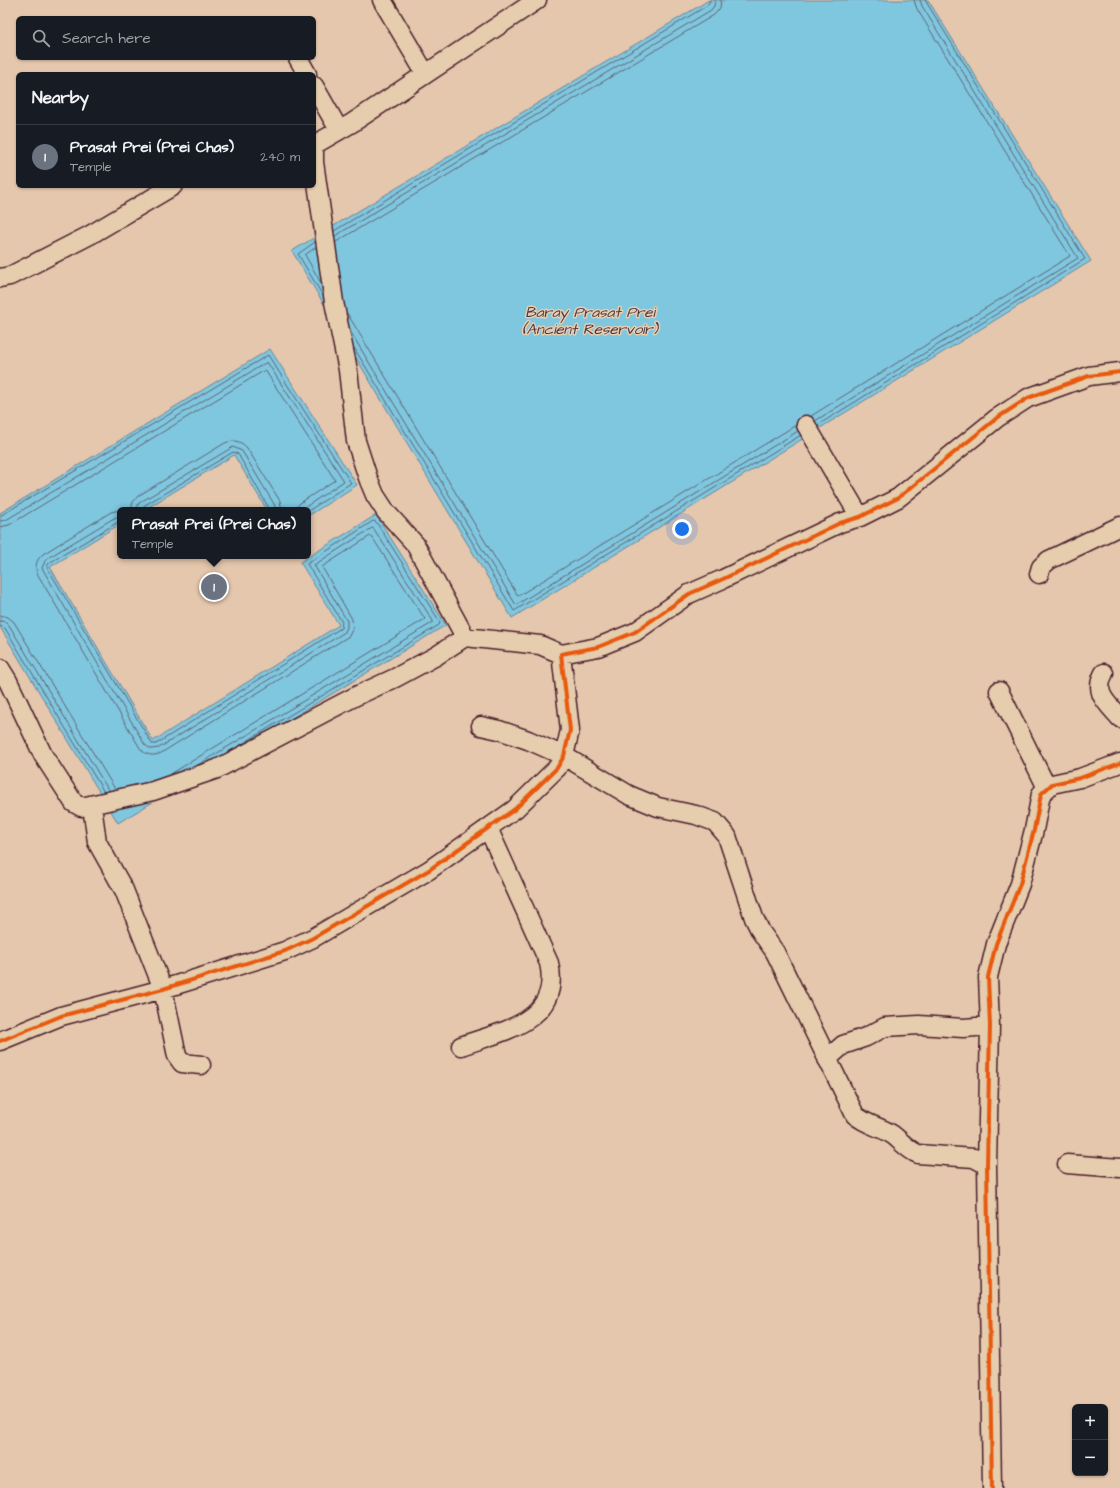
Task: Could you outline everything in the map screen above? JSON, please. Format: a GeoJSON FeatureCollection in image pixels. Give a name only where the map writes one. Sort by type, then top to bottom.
{"type":"FeatureCollection","features":[{"type":"Feature","properties":{"kind":"street"},"geometry":{"type":"LineString","coordinates":[[382,0],[425,73]]}},
{"type":"Feature","properties":{"kind":"street"},"geometry":{"type":"LineString","coordinates":[[316,145],[425,73],[521,4]]}},
{"type":"Feature","properties":{"kind":"street"},"geometry":{"type":"LineString","coordinates":[[299,60],[306,72]]}},
{"type":"Feature","properties":{"kind":"street"},"geometry":{"type":"LineString","coordinates":[[316,90],[339,130]]}},
{"type":"Feature","properties":{"kind":"street"},"geometry":{"type":"LineString","coordinates":[[316,176],[334,302],[348,370],[356,441],[375,495],[386,512],[415,544],[465,637]]}},
{"type":"Feature","properties":{"kind":"street"},"geometry":{"type":"LineString","coordinates":[[0,278],[10,276],[90,235],[170,188]]}},
{"type":"Feature","properties":{"kind":"street"},"geometry":{"type":"LineString","coordinates":[[0,668],[8,681],[43,755],[74,803],[81,807],[92,806],[153,791],[217,769],[356,696],[402,675],[436,656],[465,637],[540,645],[561,654],[598,647],[635,632],[689,594],[840,523],[860,517],[898,498],[997,418],[1028,398],[1089,376],[1120,372]]}},
{"type":"Feature","properties":{"kind":"street"},"geometry":{"type":"LineString","coordinates":[[806,424],[860,517]]}},
{"type":"Feature","properties":{"kind":"street"},"geometry":{"type":"LineString","coordinates":[[1039,574],[1041,567],[1049,560],[1120,526]]}},
{"type":"Feature","properties":{"kind":"street"},"geometry":{"type":"LineString","coordinates":[[0,1041],[61,1016],[163,989],[285,951],[313,938],[429,870],[515,809],[557,768],[564,756],[570,730],[561,654]]}},
{"type":"Feature","properties":{"kind":"street"},"geometry":{"type":"LineString","coordinates":[[1104,673],[1099,683],[1099,689],[1110,707],[1120,718]]}},
{"type":"Feature","properties":{"kind":"street"},"geometry":{"type":"LineString","coordinates":[[998,691],[1047,788]]}},
{"type":"Feature","properties":{"kind":"street"},"geometry":{"type":"LineString","coordinates":[[481,726],[499,730],[528,740],[564,756],[629,795],[658,807],[710,820],[720,828],[727,836],[761,932],[775,952],[855,1114],[864,1123],[892,1134],[911,1152],[918,1154],[974,1158],[986,1165]]}},
{"type":"Feature","properties":{"kind":"street"},"geometry":{"type":"LineString","coordinates":[[992,1488],[986,1165],[990,1026],[988,977],[996,944],[1020,884],[1034,830],[1041,794],[1052,784],[1080,778],[1120,763]]}},
{"type":"Feature","properties":{"kind":"street"},"geometry":{"type":"LineString","coordinates":[[92,806],[97,842],[124,890],[163,989],[178,1059],[182,1063],[188,1065],[201,1065]]}},
{"type":"Feature","properties":{"kind":"street"},"geometry":{"type":"LineString","coordinates":[[461,1046],[510,1029],[532,1018],[551,991],[552,977],[549,963],[488,828]]}},
{"type":"Feature","properties":{"kind":"street"},"geometry":{"type":"LineString","coordinates":[[827,1059],[844,1045],[866,1037],[885,1027],[919,1025],[963,1028],[990,1026]]}},
{"type":"Feature","properties":{"kind":"street"},"geometry":{"type":"LineString","coordinates":[[1067,1164],[1120,1168]]}},
{"type":"Feature","properties":{"kind":"water","name":"Baray Prasat Prei (Ancient Reservoir)"},"geometry":{"type":"Polygon","coordinates":[[[709,0],[928,0],[1091,261],[512,618],[292,251],[709,0]]]}},
{"type":"Feature","properties":{"kind":"water"},"geometry":{"type":"Polygon","coordinates":[[[270,349],[357,485],[311,514],[311,507],[265,507],[234,455],[149,507],[117,507],[117,526],[50,567],[153,741],[339,625],[300,562],[305,559],[311,559],[311,555],[376,515],[446,625],[118,823],[0,627],[0,513],[270,349]]]}},
{"type":"Feature","properties":{"kind":"cycle path"},"geometry":{"type":"LineString","coordinates":[[0,1041],[61,1016],[163,989],[285,951],[313,938],[429,870],[515,809],[557,768],[564,756],[570,730],[561,654],[598,647],[635,632],[689,594],[840,523],[860,517],[898,498],[997,418],[1028,398],[1089,376],[1120,372]]}},
{"type":"Feature","properties":{"kind":"cycle path"},"geometry":{"type":"LineString","coordinates":[[992,1488],[987,1165],[990,1026],[988,977],[996,944],[1020,884],[1034,830],[1041,794],[1052,784],[1080,778],[1120,763]]}},
{"type":"Feature","properties":{"kind":"place","name":"Prasat Prei (Prei Chas)"},"geometry":{"type":"Point","coordinates":[214,587]}}]}
